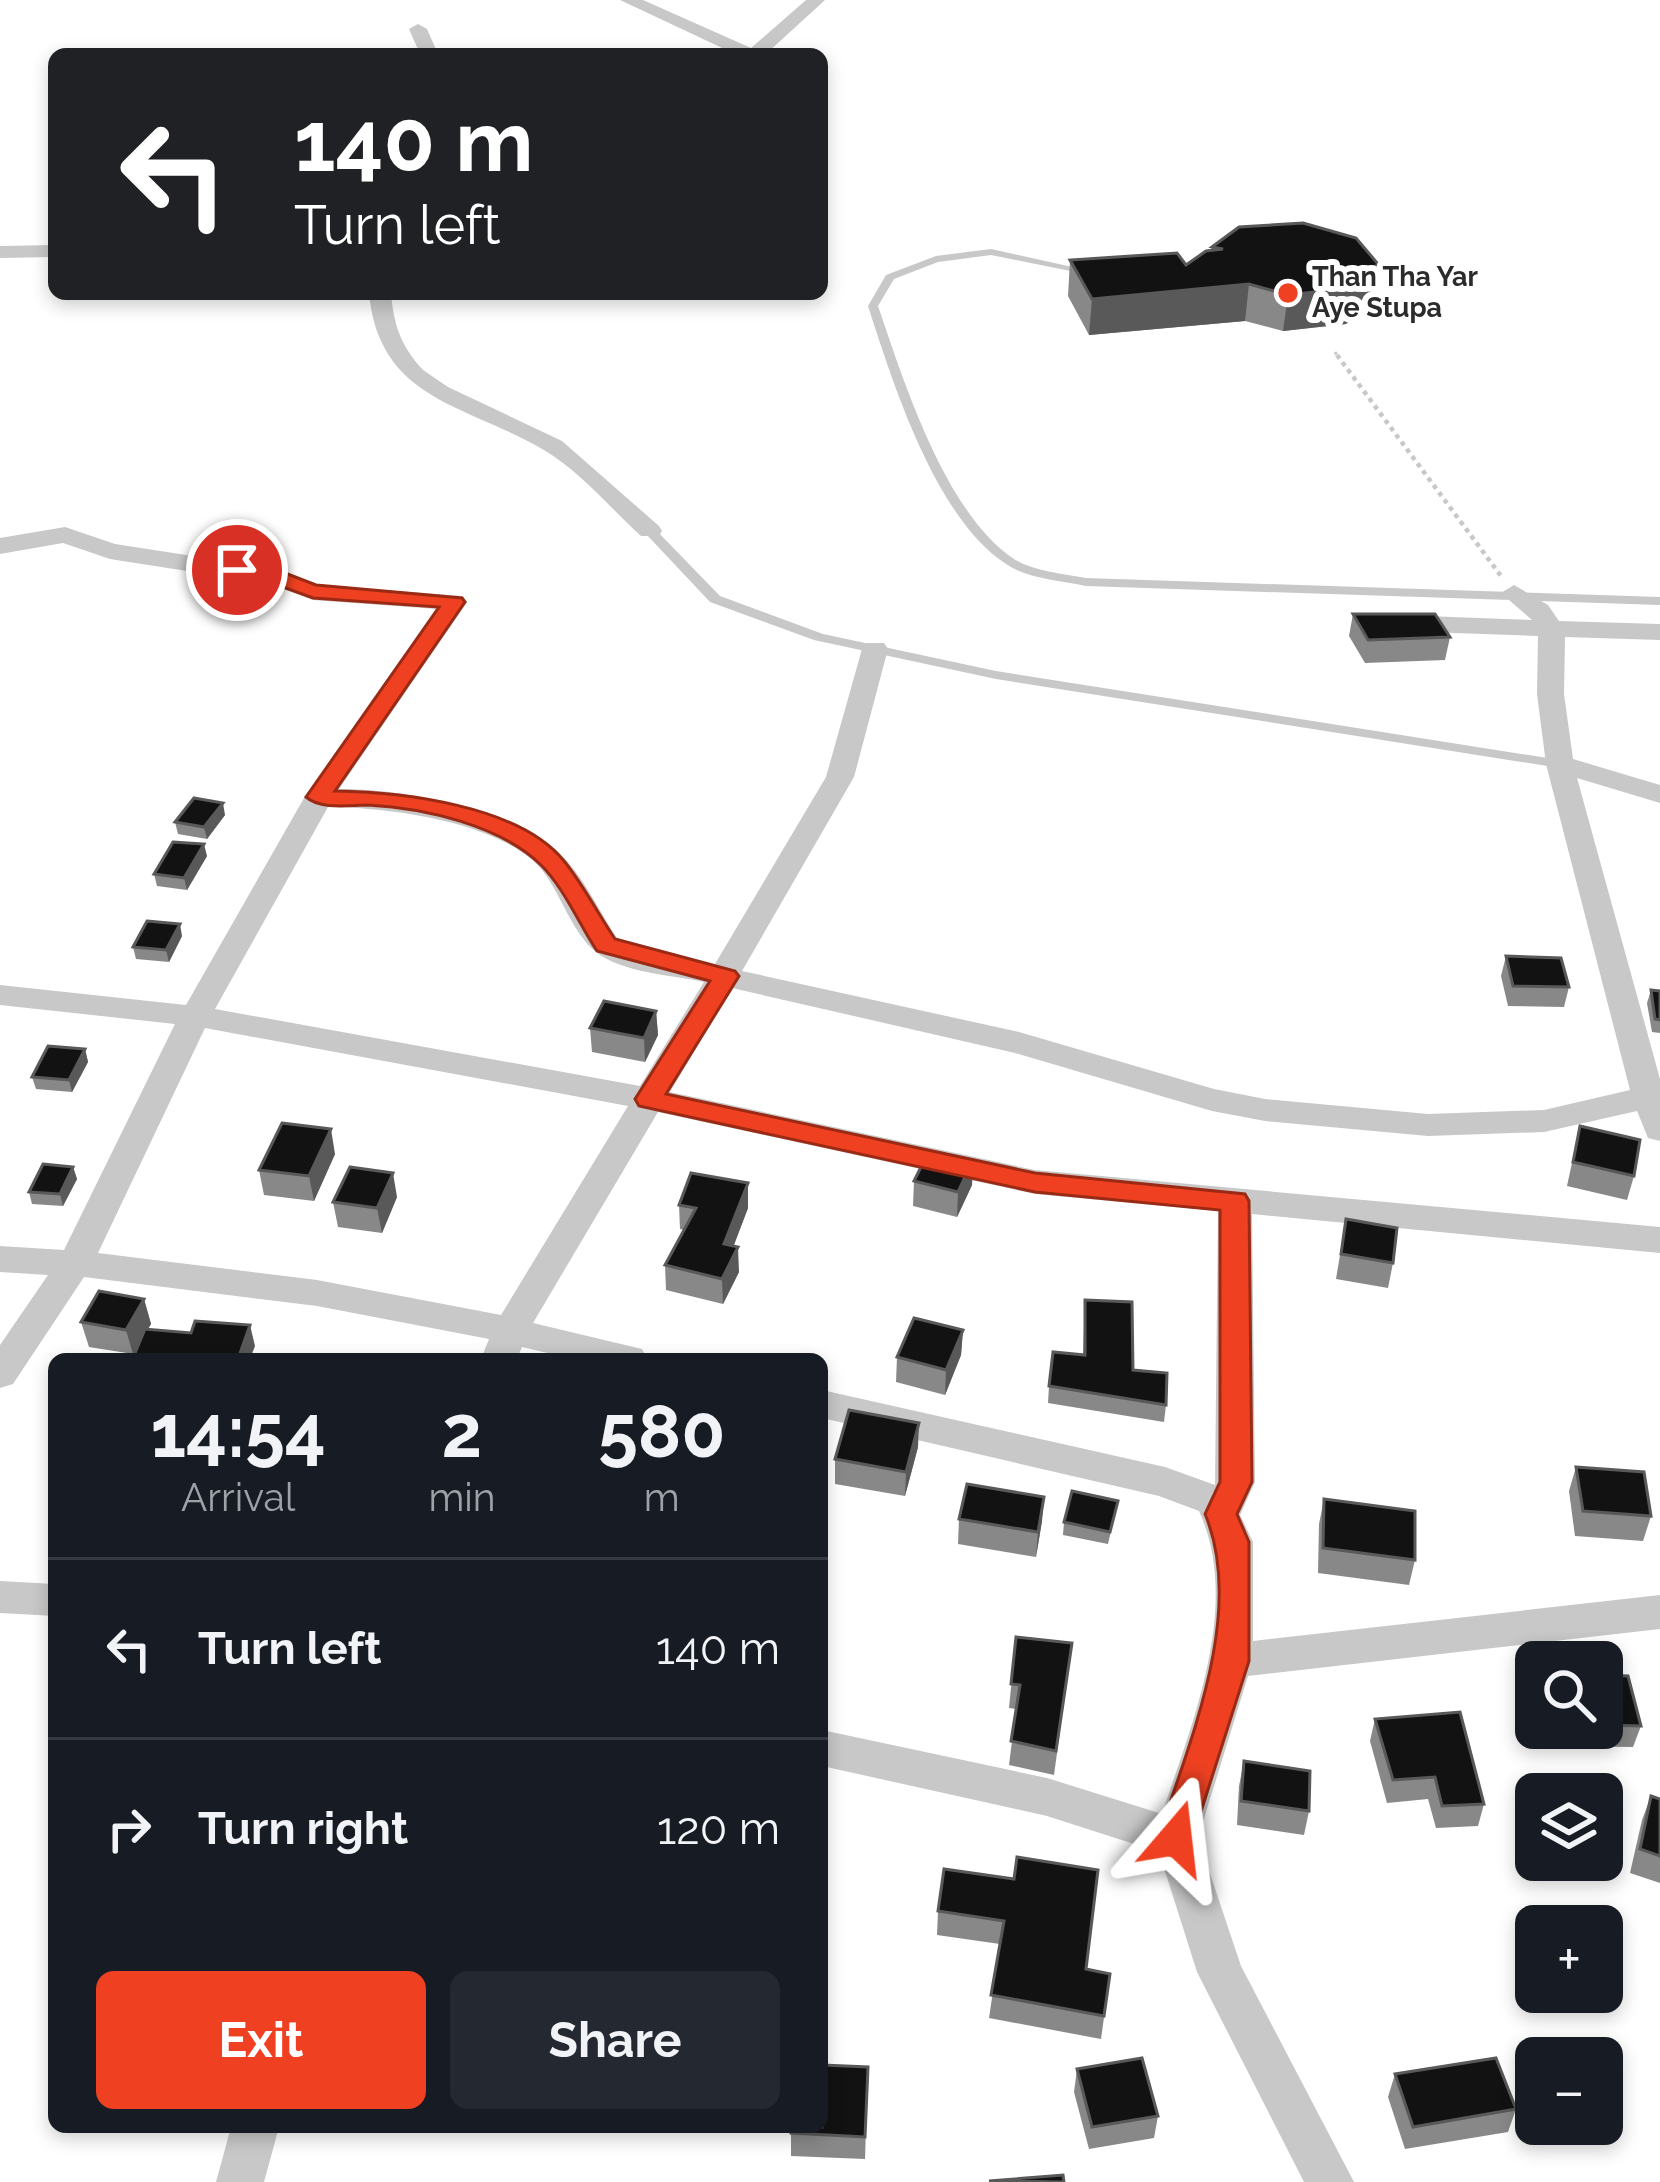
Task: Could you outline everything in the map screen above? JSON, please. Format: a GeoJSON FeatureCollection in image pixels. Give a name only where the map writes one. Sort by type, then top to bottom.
{"type":"FeatureCollection","features":[{"type":"Feature","properties":{"kind":"street"},"geometry":{"type":"LineString","coordinates":[[629,0],[739,48]]}},
{"type":"Feature","properties":{"kind":"street"},"geometry":{"type":"LineString","coordinates":[[760,48],[816,0]]}},
{"type":"Feature","properties":{"kind":"street"},"geometry":{"type":"LineString","coordinates":[[418,29],[426,48]]}},
{"type":"Feature","properties":{"kind":"street"},"geometry":{"type":"LineString","coordinates":[[0,252],[48,251]]}},
{"type":"Feature","properties":{"kind":"street"},"geometry":{"type":"LineString","coordinates":[[380,300],[381,330],[396,359],[436,390],[556,447],[650,531]]}},
{"type":"Feature","properties":{"kind":"street"},"geometry":{"type":"LineString","coordinates":[[0,546],[65,535],[110,550],[278,578],[313,592],[454,602],[318,797],[195,1016],[113,1195],[75,1263],[0,1374]]}},
{"type":"Feature","properties":{"kind":"street"},"geometry":{"type":"LineString","coordinates":[[1514,593],[1539,610],[1552,629],[1546,686],[1560,764],[1660,1130]]}},
{"type":"Feature","properties":{"kind":"street"},"geometry":{"type":"LineString","coordinates":[[1377,623],[1660,632]]}},
{"type":"Feature","properties":{"kind":"street"},"geometry":{"type":"LineString","coordinates":[[505,1344],[840,777],[875,649]]}},
{"type":"Feature","properties":{"kind":"street"},"geometry":{"type":"LineString","coordinates":[[1560,764],[1660,794]]}},
{"type":"Feature","properties":{"kind":"street"},"geometry":{"type":"LineString","coordinates":[[318,797],[374,798],[443,809],[531,845],[553,863],[606,945],[629,955],[1019,1043],[1195,1095],[1265,1110],[1428,1125],[1544,1121],[1648,1097]]}},
{"type":"Feature","properties":{"kind":"street"},"geometry":{"type":"LineString","coordinates":[[0,995],[195,1016],[649,1099],[1035,1183],[1660,1240]]}},
{"type":"Feature","properties":{"kind":"street"},"geometry":{"type":"LineString","coordinates":[[1221,1514],[1236,1482],[1234,1201]]}},
{"type":"Feature","properties":{"kind":"street"},"geometry":{"type":"LineString","coordinates":[[0,1259],[123,1265],[505,1344],[579,1353]]}},
{"type":"Feature","properties":{"kind":"street"},"geometry":{"type":"LineString","coordinates":[[828,1405],[1165,1482],[1214,1501],[1233,1542],[1232,1661],[1176,1838],[1220,1972],[1330,2182]]}},
{"type":"Feature","properties":{"kind":"street"},"geometry":{"type":"LineString","coordinates":[[0,1597],[48,1600]]}},
{"type":"Feature","properties":{"kind":"street"},"geometry":{"type":"LineString","coordinates":[[1232,1661],[1660,1612]]}},
{"type":"Feature","properties":{"kind":"street"},"geometry":{"type":"LineString","coordinates":[[828,1749],[1047,1797],[1176,1838]]}},
{"type":"Feature","properties":{"kind":"street"},"geometry":{"type":"LineString","coordinates":[[240,2182],[253,2133]]}},
{"type":"Feature","properties":{"kind":"lane"},"geometry":{"type":"LineString","coordinates":[[1100,272],[991,252],[936,260],[890,277],[873,306],[899,384],[964,519],[1009,562],[1086,582],[1660,601]]}},
{"type":"Feature","properties":{"kind":"lane"},"geometry":{"type":"LineString","coordinates":[[650,531],[716,598],[819,637],[996,674],[1560,764]]}},
{"type":"Feature","properties":{"kind":"path"},"geometry":{"type":"LineString","coordinates":[[1335,352],[1514,593]]}},
{"type":"Feature","properties":{"kind":"building"},"geometry":{"type":"Polygon","coordinates":[[[1303,223],[1356,238],[1378,264],[1351,288],[1288,295],[1249,284],[1092,299],[1070,260],[1177,253],[1186,265],[1206,251],[1223,249],[1212,247],[1239,227],[1303,223]]]}},
{"type":"Feature","properties":{"kind":"building"},"geometry":{"type":"Polygon","coordinates":[[[1353,614],[1435,614],[1450,637],[1368,640],[1353,614]]]}},
{"type":"Feature","properties":{"kind":"building"},"geometry":{"type":"Polygon","coordinates":[[[194,798],[223,803],[204,827],[175,822],[194,798]]]}},
{"type":"Feature","properties":{"kind":"building"},"geometry":{"type":"Polygon","coordinates":[[[173,842],[204,844],[184,878],[154,874],[173,842]]]}},
{"type":"Feature","properties":{"kind":"building"},"geometry":{"type":"Polygon","coordinates":[[[147,921],[180,924],[166,950],[133,947],[147,921]]]}},
{"type":"Feature","properties":{"kind":"building"},"geometry":{"type":"Polygon","coordinates":[[[1506,956],[1561,958],[1569,987],[1513,986],[1506,956]]]}},
{"type":"Feature","properties":{"kind":"building"},"geometry":{"type":"Polygon","coordinates":[[[1651,990],[1660,991],[1660,1020],[1655,1019],[1651,990]]]}},
{"type":"Feature","properties":{"kind":"building"},"geometry":{"type":"Polygon","coordinates":[[[604,1001],[656,1011],[644,1038],[590,1028],[604,1001]]]}},
{"type":"Feature","properties":{"kind":"building"},"geometry":{"type":"Polygon","coordinates":[[[48,1046],[85,1049],[69,1080],[32,1077],[48,1046]]]}},
{"type":"Feature","properties":{"kind":"building"},"geometry":{"type":"Polygon","coordinates":[[[282,1123],[331,1129],[309,1176],[259,1170],[282,1123]]]}},
{"type":"Feature","properties":{"kind":"building"},"geometry":{"type":"Polygon","coordinates":[[[1580,1126],[1640,1140],[1634,1176],[1573,1162],[1580,1126]]]}},
{"type":"Feature","properties":{"kind":"building"},"geometry":{"type":"Polygon","coordinates":[[[929,1151],[973,1160],[958,1192],[914,1181],[929,1151]]]}},
{"type":"Feature","properties":{"kind":"building"},"geometry":{"type":"Polygon","coordinates":[[[43,1164],[73,1167],[60,1194],[29,1192],[43,1164]]]}},
{"type":"Feature","properties":{"kind":"building"},"geometry":{"type":"Polygon","coordinates":[[[350,1167],[393,1173],[377,1208],[333,1202],[350,1167]]]}},
{"type":"Feature","properties":{"kind":"building"},"geometry":{"type":"Polygon","coordinates":[[[691,1173],[748,1183],[724,1244],[738,1247],[722,1279],[665,1265],[696,1208],[679,1205],[691,1173]]]}},
{"type":"Feature","properties":{"kind":"building"},"geometry":{"type":"Polygon","coordinates":[[[1346,1219],[1397,1228],[1393,1263],[1341,1254],[1346,1219]]]}},
{"type":"Feature","properties":{"kind":"building"},"geometry":{"type":"Polygon","coordinates":[[[99,1291],[144,1299],[126,1330],[81,1322],[99,1291]]]}},
{"type":"Feature","properties":{"kind":"building"},"geometry":{"type":"Polygon","coordinates":[[[1085,1300],[1132,1302],[1133,1370],[1167,1373],[1166,1405],[1049,1386],[1053,1352],[1085,1355],[1085,1300]]]}},
{"type":"Feature","properties":{"kind":"building"},"geometry":{"type":"Polygon","coordinates":[[[914,1318],[963,1330],[946,1370],[897,1357],[914,1318]]]}},
{"type":"Feature","properties":{"kind":"building"},"geometry":{"type":"Polygon","coordinates":[[[195,1321],[250,1325],[240,1353],[135,1353],[145,1329],[191,1333],[195,1321]]]}},
{"type":"Feature","properties":{"kind":"building"},"geometry":{"type":"Polygon","coordinates":[[[849,1410],[919,1423],[906,1472],[835,1459],[849,1410]]]}},
{"type":"Feature","properties":{"kind":"building"},"geometry":{"type":"Polygon","coordinates":[[[1576,1467],[1644,1472],[1651,1516],[1583,1511],[1576,1467]]]}},
{"type":"Feature","properties":{"kind":"building"},"geometry":{"type":"Polygon","coordinates":[[[967,1484],[1044,1497],[1038,1532],[959,1519],[967,1484]]]}},
{"type":"Feature","properties":{"kind":"building"},"geometry":{"type":"Polygon","coordinates":[[[1072,1491],[1118,1501],[1110,1532],[1064,1522],[1072,1491]]]}},
{"type":"Feature","properties":{"kind":"building"},"geometry":{"type":"Polygon","coordinates":[[[1324,1499],[1415,1511],[1415,1560],[1323,1548],[1324,1499]]]}},
{"type":"Feature","properties":{"kind":"building"},"geometry":{"type":"Polygon","coordinates":[[[1016,1637],[1072,1643],[1056,1751],[1011,1741],[1020,1685],[1011,1684],[1016,1637]]]}},
{"type":"Feature","properties":{"kind":"building"},"geometry":{"type":"Polygon","coordinates":[[[1623,1676],[1628,1676],[1641,1726],[1623,1726],[1623,1676]]]}},
{"type":"Feature","properties":{"kind":"building"},"geometry":{"type":"Polygon","coordinates":[[[1460,1712],[1484,1804],[1442,1806],[1435,1777],[1393,1780],[1375,1719],[1460,1712]]]}},
{"type":"Feature","properties":{"kind":"building"},"geometry":{"type":"Polygon","coordinates":[[[1244,1761],[1310,1771],[1309,1811],[1241,1801],[1244,1761]]]}},
{"type":"Feature","properties":{"kind":"building"},"geometry":{"type":"Polygon","coordinates":[[[1651,1796],[1660,1799],[1660,1856],[1640,1849],[1651,1796]]]}},
{"type":"Feature","properties":{"kind":"building"},"geometry":{"type":"Polygon","coordinates":[[[1017,1857],[1098,1870],[1086,1969],[1110,1974],[1104,2016],[991,1995],[1004,1921],[938,1911],[944,1869],[1014,1879],[1017,1857]]]}},
{"type":"Feature","properties":{"kind":"building"},"geometry":{"type":"Polygon","coordinates":[[[1142,2058],[1158,2116],[1092,2127],[1077,2069],[1142,2058]]]}},
{"type":"Feature","properties":{"kind":"building"},"geometry":{"type":"Polygon","coordinates":[[[1496,2058],[1515,2109],[1413,2127],[1395,2074],[1496,2058]]]}},
{"type":"Feature","properties":{"kind":"building"},"geometry":{"type":"Polygon","coordinates":[[[828,2065],[868,2067],[865,2137],[791,2133],[828,2133],[828,2065]]]}},
{"type":"Feature","properties":{"kind":"building"},"geometry":{"type":"Polygon","coordinates":[[[1063,2175],[1064,2182],[989,2181],[1063,2175]]]}},
{"type":"Feature","properties":{"kind":"place","name":"Than Tha Yar Aye Stupa"},"geometry":{"type":"Point","coordinates":[1288,293]}},
{"type":"Feature","properties":{"kind":"route"},"geometry":{"type":"LineString","coordinates":[[237,570],[278,578],[313,592],[454,602],[391,699],[318,797],[374,798],[443,809],[477,820],[531,845],[553,863],[606,945],[675,967],[726,976],[649,1099],[1035,1183],[1234,1201],[1236,1482],[1221,1514],[1233,1542],[1232,1661],[1176,1838]]}}]}
